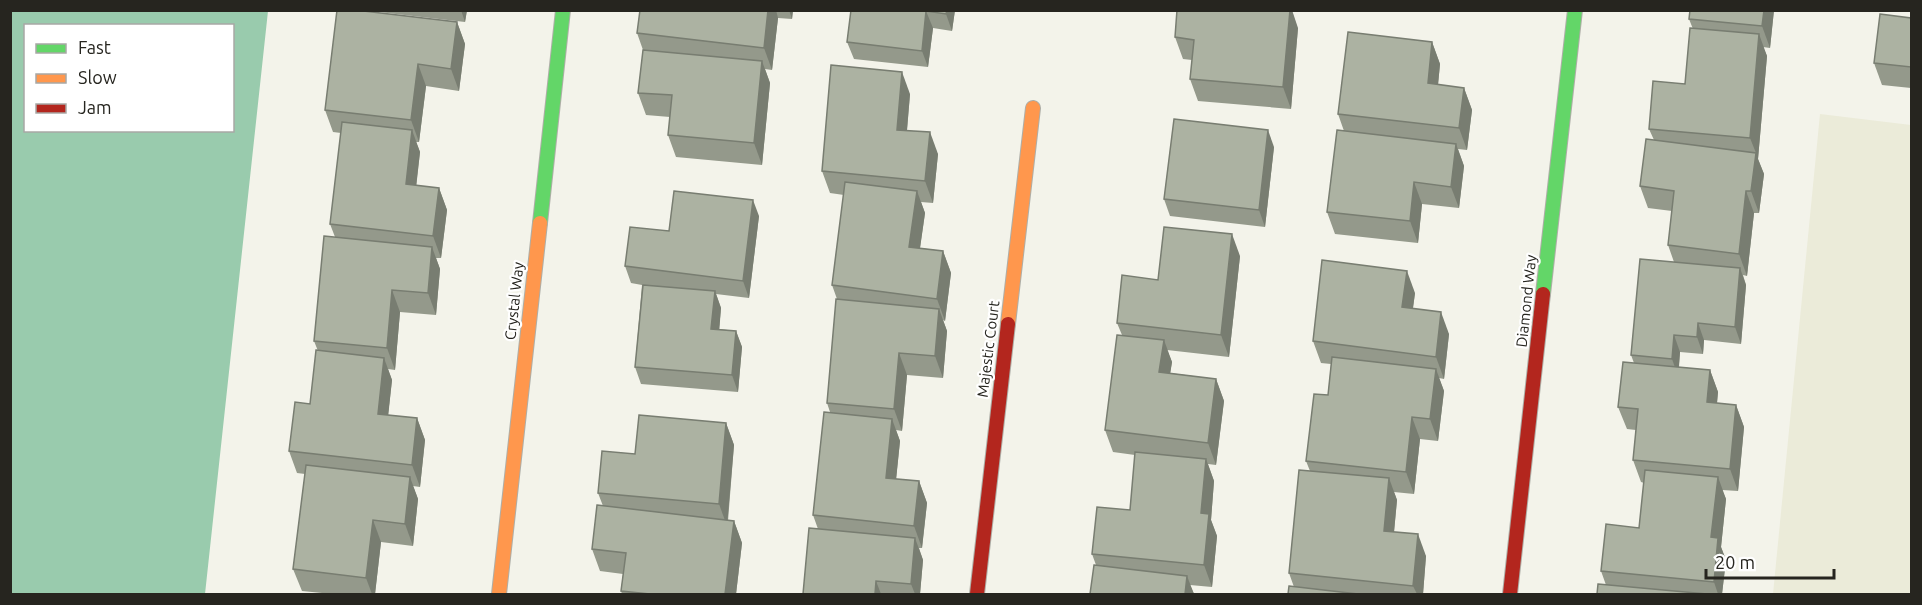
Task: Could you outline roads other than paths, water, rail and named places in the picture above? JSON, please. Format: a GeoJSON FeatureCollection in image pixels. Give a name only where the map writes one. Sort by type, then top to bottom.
{"type":"FeatureCollection","features":[{"type":"Feature","properties":{"kind":"street","name":"Crystal Way"},"geometry":{"type":"LineString","coordinates":[[499,594],[562,10]]}},
{"type":"Feature","properties":{"kind":"street","name":"Diamond Way"},"geometry":{"type":"LineString","coordinates":[[1510,594],[1575,10]]}},
{"type":"Feature","properties":{"kind":"street","name":"Majestic Court"},"geometry":{"type":"LineString","coordinates":[[977,594],[1033,108]]}}]}
